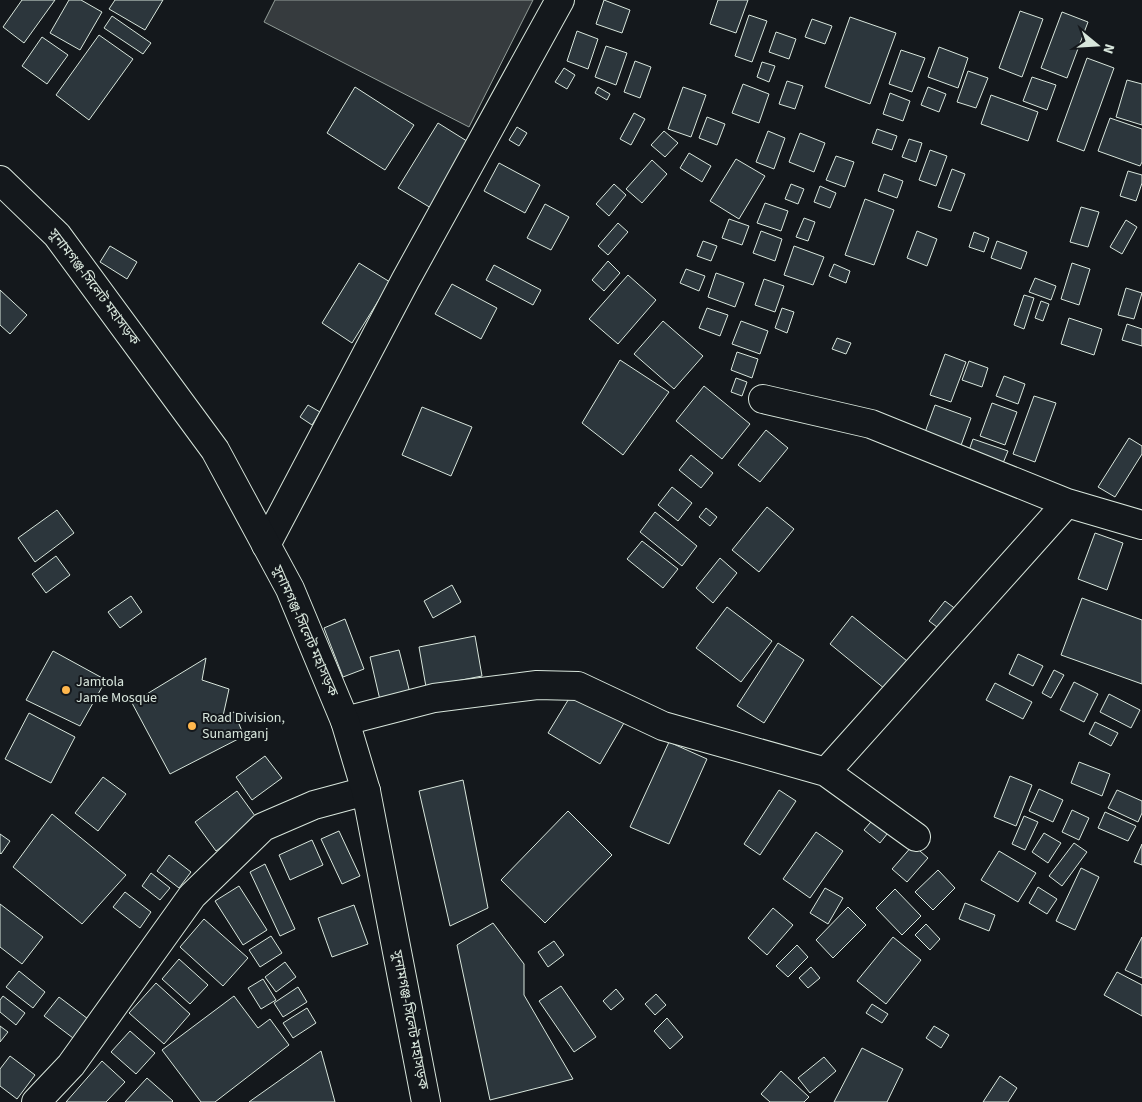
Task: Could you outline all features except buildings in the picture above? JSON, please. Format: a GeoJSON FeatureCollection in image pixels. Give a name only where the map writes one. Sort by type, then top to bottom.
{"type":"FeatureCollection","features":[{"type":"Feature","properties":{"kind":"street"},"geometry":{"type":"LineString","coordinates":[[266,545],[404,281],[560,0]]}},
{"type":"Feature","properties":{"kind":"street","name":"সুনামগঞ্জ-সিলেট মহাসড়ক"},"geometry":{"type":"LineString","coordinates":[[0,180],[57,235],[203,434],[214,450],[290,589],[345,721],[366,790],[426,1102]]}},
{"type":"Feature","properties":{"kind":"street"},"geometry":{"type":"LineString","coordinates":[[763,399],[871,424],[1067,503],[1142,525]]}},
{"type":"Feature","properties":{"kind":"street"},"geometry":{"type":"LineString","coordinates":[[826,772],[1067,503]]}},
{"type":"Feature","properties":{"kind":"street"},"geometry":{"type":"LineString","coordinates":[[345,721],[434,698],[537,685],[578,686],[663,726],[826,772],[916,836]]}},
{"type":"Feature","properties":{"kind":"street"},"geometry":{"type":"LineString","coordinates":[[36,1102],[71,1065],[192,896],[263,827],[314,804],[366,790]]}},
{"type":"Feature","properties":{"kind":"shaded area"},"geometry":{"type":"Polygon","coordinates":[[[275,0],[533,0],[469,127],[264,22],[275,0]]]}},
{"type":"Feature","properties":{"kind":"place","name":"Jamtola Jame Mosque"},"geometry":{"type":"Point","coordinates":[66,690]}},
{"type":"Feature","properties":{"kind":"place","name":"Road Division, Sunamganj"},"geometry":{"type":"Point","coordinates":[192,726]}}]}
